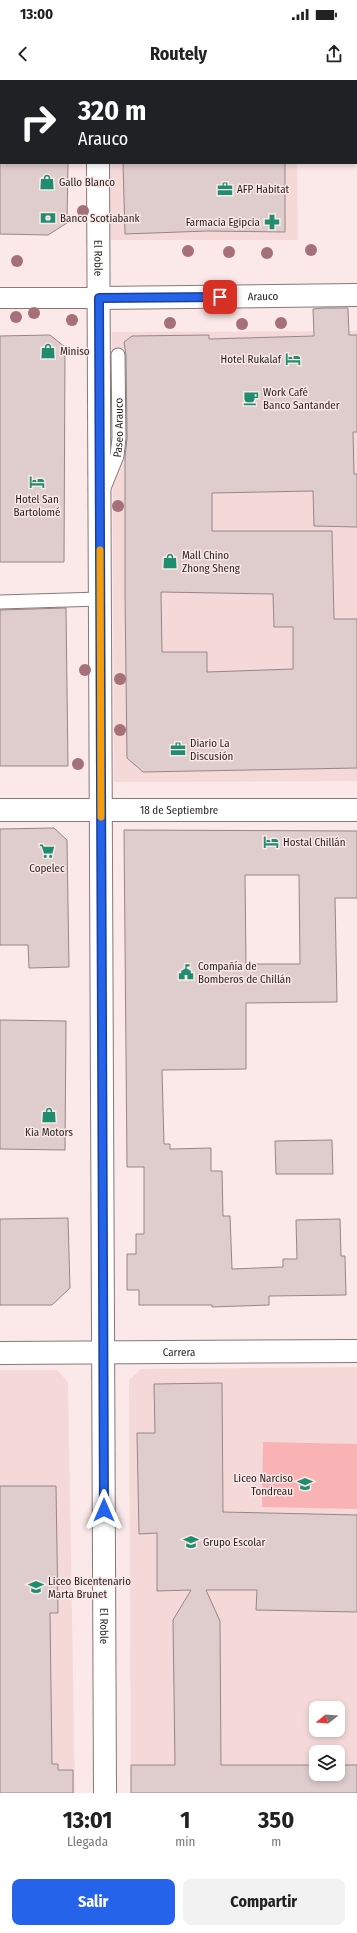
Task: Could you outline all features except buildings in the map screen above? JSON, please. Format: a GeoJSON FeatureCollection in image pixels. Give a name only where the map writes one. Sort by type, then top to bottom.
{"type":"FeatureCollection","features":[{"type":"Feature","properties":{"kind":"street","name":"El Roble"},"geometry":{"type":"LineString","coordinates":[[98,164],[105,1793]]}},
{"type":"Feature","properties":{"kind":"street","name":"Arauco"},"geometry":{"type":"LineString","coordinates":[[0,298],[357,295]]}},
{"type":"Feature","properties":{"kind":"street","name":"18 de Septiembre"},"geometry":{"type":"LineString","coordinates":[[0,810],[357,810]]}},
{"type":"Feature","properties":{"kind":"street","name":"Carrera"},"geometry":{"type":"LineString","coordinates":[[0,1353],[357,1351]]}},
{"type":"Feature","properties":{"kind":"lane","name":"Paseo Arauco"},"geometry":{"type":"LineString","coordinates":[[100,497],[117,456],[119,438],[118,355]]}},
{"type":"Feature","properties":{"kind":"lane"},"geometry":{"type":"LineString","coordinates":[[0,602],[100,600]]}},
{"type":"Feature","properties":{"kind":"shaded area"},"geometry":{"type":"Polygon","coordinates":[[[107,164],[297,164],[298,240],[107,240],[107,164]]]}},
{"type":"Feature","properties":{"kind":"shaded area"},"geometry":{"type":"Polygon","coordinates":[[[357,331],[357,781],[114,782],[112,332],[357,331]]]}},
{"type":"Feature","properties":{"kind":"shaded area","name":"Liceo Narciso Tondreau"},"geometry":{"type":"Polygon","coordinates":[[[357,1367],[357,1793],[131,1793],[129,1380],[141,1369],[357,1367]]]}},
{"type":"Feature","properties":{"kind":"shaded area","name":"Liceo Bicentenario Marta Brunet"},"geometry":{"type":"Polygon","coordinates":[[[0,1370],[57,1370],[68,1382],[75,1793],[0,1793],[0,1370]]]}},
{"type":"Feature","properties":{"kind":"shaded area"},"geometry":{"type":"Polygon","coordinates":[[[263,1442],[357,1444],[357,1509],[262,1507],[263,1442]]]}},
{"type":"Feature","properties":{"kind":"slow traffic"},"geometry":{"type":"LineString","coordinates":[[100,550],[101,817]]}},
{"type":"Feature","properties":{"kind":"place","name":"Gallo Blanco"},"geometry":{"type":"Point","coordinates":[47,182]}},
{"type":"Feature","properties":{"kind":"place","name":"AFP Habitat"},"geometry":{"type":"Point","coordinates":[225,189]}},
{"type":"Feature","properties":{"kind":"place","name":"Banco Scotiabank"},"geometry":{"type":"Point","coordinates":[48,218]}},
{"type":"Feature","properties":{"kind":"place","name":"Farmacia Egipcia"},"geometry":{"type":"Point","coordinates":[272,222]}},
{"type":"Feature","properties":{"kind":"place","name":"Miniso"},"geometry":{"type":"Point","coordinates":[48,351]}},
{"type":"Feature","properties":{"kind":"place","name":"Hotel Rukalaf"},"geometry":{"type":"Point","coordinates":[293,359]}},
{"type":"Feature","properties":{"kind":"place","name":"Work Café Banco Santander"},"geometry":{"type":"Point","coordinates":[251,398]}},
{"type":"Feature","properties":{"kind":"place","name":"Hotel San Bartolomé"},"geometry":{"type":"Point","coordinates":[37,482]}},
{"type":"Feature","properties":{"kind":"place","name":"Mall Chino Zhong Sheng"},"geometry":{"type":"Point","coordinates":[170,561]}},
{"type":"Feature","properties":{"kind":"place","name":"Diario La Discusión"},"geometry":{"type":"Point","coordinates":[178,749]}},
{"type":"Feature","properties":{"kind":"place","name":"Hostal Chillán"},"geometry":{"type":"Point","coordinates":[271,842]}},
{"type":"Feature","properties":{"kind":"place","name":"Copelec"},"geometry":{"type":"Point","coordinates":[47,851]}},
{"type":"Feature","properties":{"kind":"place","name":"Compañía de Bomberos de Chillán"},"geometry":{"type":"Point","coordinates":[186,972]}},
{"type":"Feature","properties":{"kind":"place","name":"Kia Motors"},"geometry":{"type":"Point","coordinates":[49,1115]}},
{"type":"Feature","properties":{"kind":"place","name":"Liceo Narciso Tondreau"},"geometry":{"type":"Point","coordinates":[305,1484]}},
{"type":"Feature","properties":{"kind":"place","name":"Grupo Escolar"},"geometry":{"type":"Point","coordinates":[191,1542]}},
{"type":"Feature","properties":{"kind":"place","name":"Liceo Bicentenario Marta Brunet"},"geometry":{"type":"Point","coordinates":[36,1587]}},
{"type":"Feature","properties":{"kind":"route"},"geometry":{"type":"LineString","coordinates":[[104,1510],[99,298],[220,297]]}}]}
